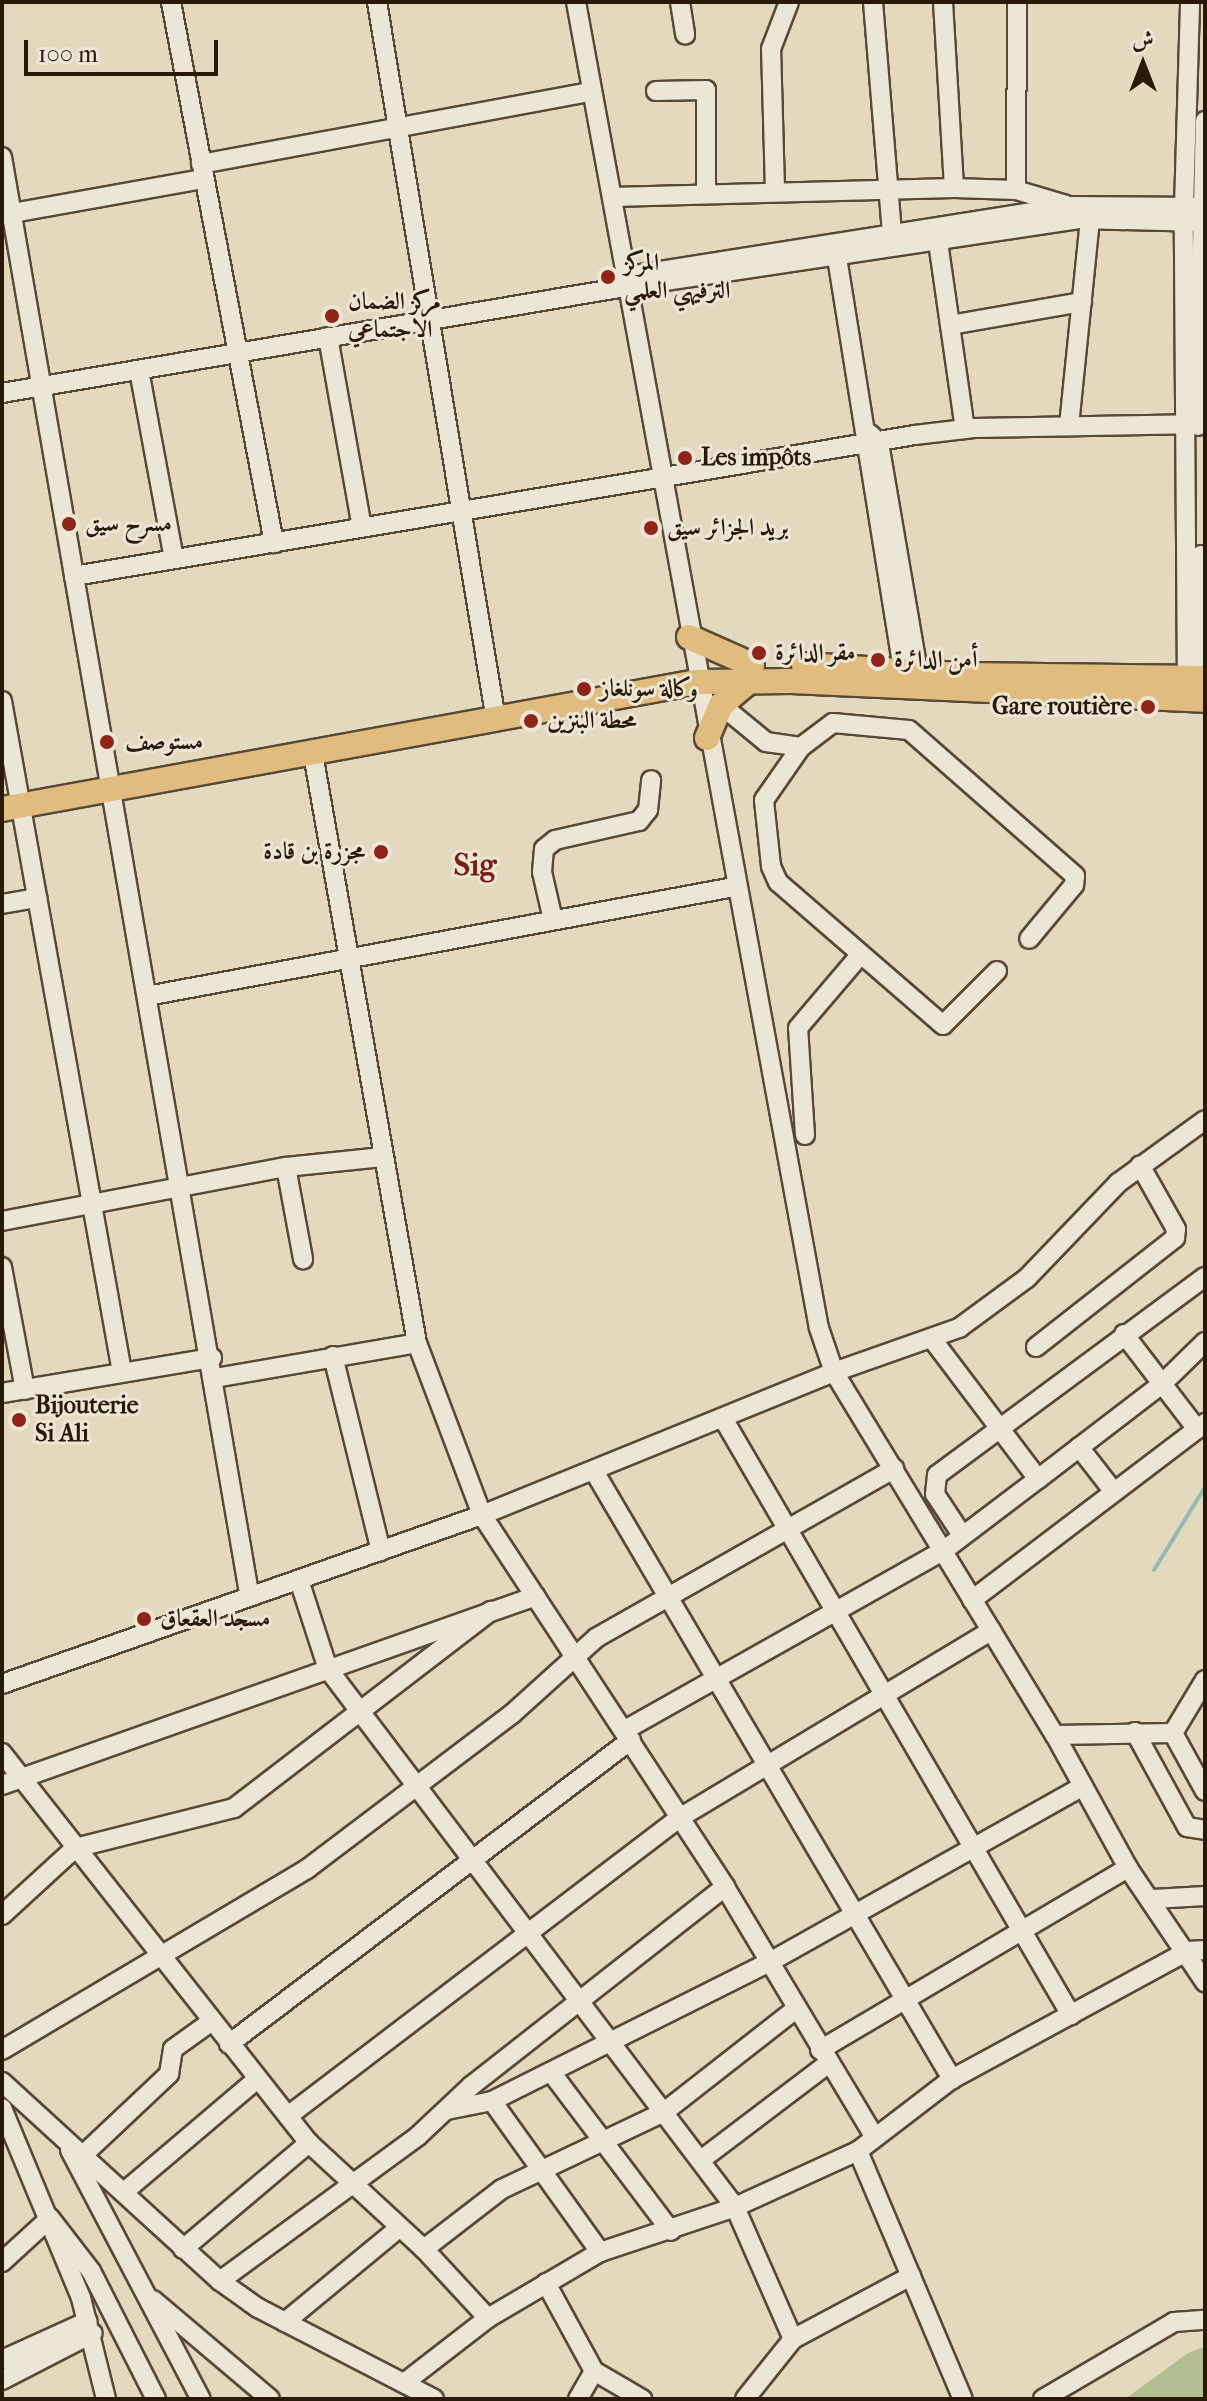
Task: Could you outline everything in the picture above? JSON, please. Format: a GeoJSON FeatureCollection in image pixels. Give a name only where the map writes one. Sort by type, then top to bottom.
{"type":"FeatureCollection","features":[{"type":"Feature","properties":{"kind":"main road"},"geometry":{"type":"LineString","coordinates":[[689,637],[751,673],[1198,689]]}},
{"type":"Feature","properties":{"kind":"main road"},"geometry":{"type":"LineString","coordinates":[[11,808],[111,786],[313,754],[751,673],[911,672],[1198,689]]}},
{"type":"Feature","properties":{"kind":"main road"},"geometry":{"type":"LineString","coordinates":[[707,738],[721,705],[751,673]]}},
{"type":"Feature","properties":{"kind":"street"},"geometry":{"type":"LineString","coordinates":[[171,2],[274,543]]}},
{"type":"Feature","properties":{"kind":"street"},"geometry":{"type":"LineString","coordinates":[[377,2],[496,720]]}},
{"type":"Feature","properties":{"kind":"street"},"geometry":{"type":"LineString","coordinates":[[576,2],[734,887],[809,1284],[834,1372],[1055,1735],[1128,1868],[1197,1950],[1205,1982]]}},
{"type":"Feature","properties":{"kind":"street"},"geometry":{"type":"LineString","coordinates":[[680,2],[685,35]]}},
{"type":"Feature","properties":{"kind":"street"},"geometry":{"type":"LineString","coordinates":[[775,190],[772,40],[789,2]]}},
{"type":"Feature","properties":{"kind":"street"},"geometry":{"type":"LineString","coordinates":[[873,2],[892,233]]}},
{"type":"Feature","properties":{"kind":"street"},"geometry":{"type":"LineString","coordinates":[[943,2],[954,188]]}},
{"type":"Feature","properties":{"kind":"street"},"geometry":{"type":"LineString","coordinates":[[1016,190],[1017,2]]}},
{"type":"Feature","properties":{"kind":"street"},"geometry":{"type":"LineString","coordinates":[[1190,2],[1197,214],[1198,689]]}},
{"type":"Feature","properties":{"kind":"street"},"geometry":{"type":"LineString","coordinates":[[656,91],[706,90],[706,193]]}},
{"type":"Feature","properties":{"kind":"street"},"geometry":{"type":"LineString","coordinates":[[7,214],[398,126],[591,92]]}},
{"type":"Feature","properties":{"kind":"street"},"geometry":{"type":"LineString","coordinates":[[1197,214],[1205,121]]}},
{"type":"Feature","properties":{"kind":"street"},"geometry":{"type":"LineString","coordinates":[[2,157],[7,214],[212,1358],[249,1593]]}},
{"type":"Feature","properties":{"kind":"street"},"geometry":{"type":"LineString","coordinates":[[612,197],[775,190],[954,188],[1016,190],[1091,212]]}},
{"type":"Feature","properties":{"kind":"street"},"geometry":{"type":"LineString","coordinates":[[2,393],[625,287],[836,249],[892,233],[1071,206]]}},
{"type":"Feature","properties":{"kind":"street"},"geometry":{"type":"LineString","coordinates":[[836,249],[938,242],[1091,212],[1197,214]]}},
{"type":"Feature","properties":{"kind":"street"},"geometry":{"type":"LineString","coordinates":[[1069,426],[1091,212]]}},
{"type":"Feature","properties":{"kind":"street"},"geometry":{"type":"LineString","coordinates":[[938,242],[965,429]]}},
{"type":"Feature","properties":{"kind":"street"},"geometry":{"type":"LineString","coordinates":[[836,249],[911,672]]}},
{"type":"Feature","properties":{"kind":"street"},"geometry":{"type":"LineString","coordinates":[[950,325],[1082,302]]}},
{"type":"Feature","properties":{"kind":"street"},"geometry":{"type":"LineString","coordinates":[[328,337],[362,527]]}},
{"type":"Feature","properties":{"kind":"street"},"geometry":{"type":"LineString","coordinates":[[139,370],[174,559]]}},
{"type":"Feature","properties":{"kind":"street"},"geometry":{"type":"LineString","coordinates":[[74,576],[870,440],[965,429],[1196,424]]}},
{"type":"Feature","properties":{"kind":"street"},"geometry":{"type":"LineString","coordinates":[[1196,424],[1202,503],[1203,578],[1198,689]]}},
{"type":"Feature","properties":{"kind":"street"},"geometry":{"type":"LineString","coordinates":[[2,701],[11,808],[37,898],[122,1372]]}},
{"type":"Feature","properties":{"kind":"street"},"geometry":{"type":"LineString","coordinates":[[721,705],[766,742],[801,747]]}},
{"type":"Feature","properties":{"kind":"street"},"geometry":{"type":"LineString","coordinates":[[997,971],[943,1025],[861,954],[772,870],[764,800],[801,747],[833,723],[909,730],[1075,876],[1074,885],[1029,939]]}},
{"type":"Feature","properties":{"kind":"street"},"geometry":{"type":"LineString","coordinates":[[766,742],[778,778]]}},
{"type":"Feature","properties":{"kind":"street"},"geometry":{"type":"LineString","coordinates":[[313,754],[417,1343],[482,1515],[681,1817],[873,2134]]}},
{"type":"Feature","properties":{"kind":"street"},"geometry":{"type":"LineString","coordinates":[[553,920],[542,872],[544,849],[555,840],[639,821],[648,810],[651,780]]}},
{"type":"Feature","properties":{"kind":"street"},"geometry":{"type":"LineString","coordinates":[[147,996],[734,887]]}},
{"type":"Feature","properties":{"kind":"street"},"geometry":{"type":"LineString","coordinates":[[2,904],[37,898]]}},
{"type":"Feature","properties":{"kind":"street"},"geometry":{"type":"LineString","coordinates":[[805,1135],[798,1028],[861,954]]}},
{"type":"Feature","properties":{"kind":"street"},"geometry":{"type":"LineString","coordinates":[[2,1684],[249,1593],[299,1580],[482,1515],[724,1420],[834,1372],[959,1328],[1027,1278],[1140,1165],[1205,1120]]}},
{"type":"Feature","properties":{"kind":"street"},"geometry":{"type":"LineString","coordinates":[[2,1221],[286,1167],[382,1157]]}},
{"type":"Feature","properties":{"kind":"street"},"geometry":{"type":"LineString","coordinates":[[1036,1347],[1175,1238],[1176,1229],[1140,1165]]}},
{"type":"Feature","properties":{"kind":"street"},"geometry":{"type":"LineString","coordinates":[[286,1167],[303,1259]]}},
{"type":"Feature","properties":{"kind":"street"},"geometry":{"type":"LineString","coordinates":[[2,1267],[25,1390]]}},
{"type":"Feature","properties":{"kind":"street"},"geometry":{"type":"LineString","coordinates":[[962,1535],[935,1494],[935,1481],[1124,1334],[1205,1277]]}},
{"type":"Feature","properties":{"kind":"street"},"geometry":{"type":"LineString","coordinates":[[972,1600],[1201,1426],[1124,1334]]}},
{"type":"Feature","properties":{"kind":"street"},"geometry":{"type":"LineString","coordinates":[[932,1339],[1038,1479]]}},
{"type":"Feature","properties":{"kind":"street"},"geometry":{"type":"LineString","coordinates":[[229,2044],[472,1863],[628,1735],[717,1679],[943,1551],[1163,1383],[1205,1342]]}},
{"type":"Feature","properties":{"kind":"street"},"geometry":{"type":"LineString","coordinates":[[215,1378],[417,1343]]}},
{"type":"Feature","properties":{"kind":"street"},"geometry":{"type":"LineString","coordinates":[[333,1356],[381,1551]]}},
{"type":"Feature","properties":{"kind":"street"},"geometry":{"type":"LineString","coordinates":[[2,1393],[212,1358]]}},
{"type":"Feature","properties":{"kind":"street"},"geometry":{"type":"LineString","coordinates":[[724,1420],[883,1699],[974,1847],[1071,2015]]}},
{"type":"Feature","properties":{"kind":"street"},"geometry":{"type":"LineString","coordinates":[[1079,1447],[1114,1492]]}},
{"type":"Feature","properties":{"kind":"street"},"geometry":{"type":"LineString","coordinates":[[2,2050],[307,1869],[576,1660],[596,1638],[667,1594],[894,1469]]}},
{"type":"Feature","properties":{"kind":"street"},"geometry":{"type":"LineString","coordinates":[[594,1471],[952,2079]]}},
{"type":"Feature","properties":{"kind":"street"},"geometry":{"type":"LineString","coordinates":[[299,1580],[328,1669],[735,2207],[793,2339]]}},
{"type":"Feature","properties":{"kind":"street"},"geometry":{"type":"LineString","coordinates":[[2,1785],[19,1774],[536,1596]]}},
{"type":"Feature","properties":{"kind":"street"},"geometry":{"type":"LineString","coordinates":[[2,1915],[75,1848],[223,1813],[360,1714],[491,1611]]}},
{"type":"Feature","properties":{"kind":"street"},"geometry":{"type":"LineString","coordinates":[[288,2116],[528,1937],[681,1817],[883,1699],[991,1631]]}},
{"type":"Feature","properties":{"kind":"street"},"geometry":{"type":"LineString","coordinates":[[1173,1733],[1205,1680]]}},
{"type":"Feature","properties":{"kind":"street"},"geometry":{"type":"LineString","coordinates":[[1135,1732],[1187,1827],[1205,1830]]}},
{"type":"Feature","properties":{"kind":"street"},"geometry":{"type":"LineString","coordinates":[[1055,1735],[1173,1733]]}},
{"type":"Feature","properties":{"kind":"street"},"geometry":{"type":"LineString","coordinates":[[1173,1733],[1205,1791]]}},
{"type":"Feature","properties":{"kind":"street"},"geometry":{"type":"LineString","coordinates":[[2,1753],[158,1956],[309,2143],[424,2249],[488,2318]]}},
{"type":"Feature","properties":{"kind":"street"},"geometry":{"type":"LineString","coordinates":[[447,2110],[492,2101],[768,1963],[1083,1786]]}},
{"type":"Feature","properties":{"kind":"street"},"geometry":{"type":"LineString","coordinates":[[701,2160],[824,2057],[905,1999],[1022,1934],[1128,1868]]}},
{"type":"Feature","properties":{"kind":"street"},"geometry":{"type":"LineString","coordinates":[[220,2281],[447,2110],[725,1887]]}},
{"type":"Feature","properties":{"kind":"street"},"geometry":{"type":"LineString","coordinates":[[1153,1899],[1205,1896]]}},
{"type":"Feature","properties":{"kind":"street"},"geometry":{"type":"LineString","coordinates":[[404,2383],[488,2318],[600,2252],[671,2231],[735,2207],[858,2151],[873,2134],[952,2079],[1197,1950]]}},
{"type":"Feature","properties":{"kind":"street"},"geometry":{"type":"LineString","coordinates":[[424,2249],[502,2189],[664,2112],[796,2009]]}},
{"type":"Feature","properties":{"kind":"street"},"geometry":{"type":"LineString","coordinates":[[82,2156],[169,2074],[173,2049],[212,2021]]}},
{"type":"Feature","properties":{"kind":"street"},"geometry":{"type":"LineString","coordinates":[[551,2072],[671,2231]]}},
{"type":"Feature","properties":{"kind":"street"},"geometry":{"type":"LineString","coordinates":[[124,2192],[256,2080]]}},
{"type":"Feature","properties":{"kind":"street"},"geometry":{"type":"LineString","coordinates":[[2,2082],[220,2281],[285,2322],[434,2399]]}},
{"type":"Feature","properties":{"kind":"street"},"geometry":{"type":"LineString","coordinates":[[492,2101],[600,2252]]}},
{"type":"Feature","properties":{"kind":"street"},"geometry":{"type":"LineString","coordinates":[[2,2108],[50,2218],[90,2327],[106,2399]]}},
{"type":"Feature","properties":{"kind":"street"},"geometry":{"type":"LineString","coordinates":[[66,2142],[201,2399]]}},
{"type":"Feature","properties":{"kind":"street"},"geometry":{"type":"LineString","coordinates":[[183,2249],[309,2143]]}},
{"type":"Feature","properties":{"kind":"street"},"geometry":{"type":"LineString","coordinates":[[858,2151],[963,2399]]}},
{"type":"Feature","properties":{"kind":"street"},"geometry":{"type":"LineString","coordinates":[[2,2262],[50,2218]]}},
{"type":"Feature","properties":{"kind":"street"},"geometry":{"type":"LineString","coordinates":[[50,2218],[91,2271],[156,2399]]}},
{"type":"Feature","properties":{"kind":"street"},"geometry":{"type":"LineString","coordinates":[[285,2322],[399,2228]]}},
{"type":"Feature","properties":{"kind":"street"},"geometry":{"type":"LineString","coordinates":[[745,2399],[793,2339],[911,2276]]}},
{"type":"Feature","properties":{"kind":"street"},"geometry":{"type":"LineString","coordinates":[[546,2283],[594,2371],[642,2399]]}},
{"type":"Feature","properties":{"kind":"street"},"geometry":{"type":"LineString","coordinates":[[148,2295],[270,2399]]}},
{"type":"Feature","properties":{"kind":"street"},"geometry":{"type":"LineString","coordinates":[[1043,2399],[1174,2322],[1205,2320]]}},
{"type":"Feature","properties":{"kind":"street"},"geometry":{"type":"LineString","coordinates":[[2,2360],[90,2327]]}},
{"type":"Feature","properties":{"kind":"street"},"geometry":{"type":"LineString","coordinates":[[2,2380],[90,2327]]}},
{"type":"Feature","properties":{"kind":"street"},"geometry":{"type":"LineString","coordinates":[[578,2399],[594,2371]]}},
{"type":"Feature","properties":{"kind":"green space"},"geometry":{"type":"Polygon","coordinates":[[[1205,2347],[1205,2399],[1125,2399],[1188,2353],[1205,2347]]]}},
{"type":"Feature","properties":{"kind":"waterway"},"geometry":{"type":"LineString","coordinates":[[1154,1570],[1205,1487]]}},
{"type":"Feature","properties":{"kind":"place","name":"المركز الترفيهي العلمي"},"geometry":{"type":"Point","coordinates":[608,277]}},
{"type":"Feature","properties":{"kind":"place","name":"مركز الضمان الاجتماعي"},"geometry":{"type":"Point","coordinates":[332,316]}},
{"type":"Feature","properties":{"kind":"place","name":"Les impôts"},"geometry":{"type":"Point","coordinates":[685,458]}},
{"type":"Feature","properties":{"kind":"place","name":"مسرح سيق"},"geometry":{"type":"Point","coordinates":[69,524]}},
{"type":"Feature","properties":{"kind":"place","name":"بريد الجزائر سيق"},"geometry":{"type":"Point","coordinates":[651,528]}},
{"type":"Feature","properties":{"kind":"place","name":"مقر الدائرة"},"geometry":{"type":"Point","coordinates":[759,653]}},
{"type":"Feature","properties":{"kind":"place","name":"أمن الدائرة"},"geometry":{"type":"Point","coordinates":[878,660]}},
{"type":"Feature","properties":{"kind":"place","name":"وكالة سونلغاز"},"geometry":{"type":"Point","coordinates":[584,689]}},
{"type":"Feature","properties":{"kind":"place","name":"Gare routière"},"geometry":{"type":"Point","coordinates":[1148,707]}},
{"type":"Feature","properties":{"kind":"place","name":"محطة البنزين"},"geometry":{"type":"Point","coordinates":[531,721]}},
{"type":"Feature","properties":{"kind":"place","name":"مستوصف"},"geometry":{"type":"Point","coordinates":[107,742]}},
{"type":"Feature","properties":{"kind":"place","name":"مجزرة بن قادة"},"geometry":{"type":"Point","coordinates":[381,852]}},
{"type":"Feature","properties":{"kind":"place","name":"Bijouterie Si Ali"},"geometry":{"type":"Point","coordinates":[19,1420]}},
{"type":"Feature","properties":{"kind":"place","name":"مسجد العقعاق"},"geometry":{"type":"Point","coordinates":[144,1619]}},
{"type":"Feature","properties":{"kind":"district","name":"Sig"},"geometry":{"type":"Point","coordinates":[475,865]}}]}
